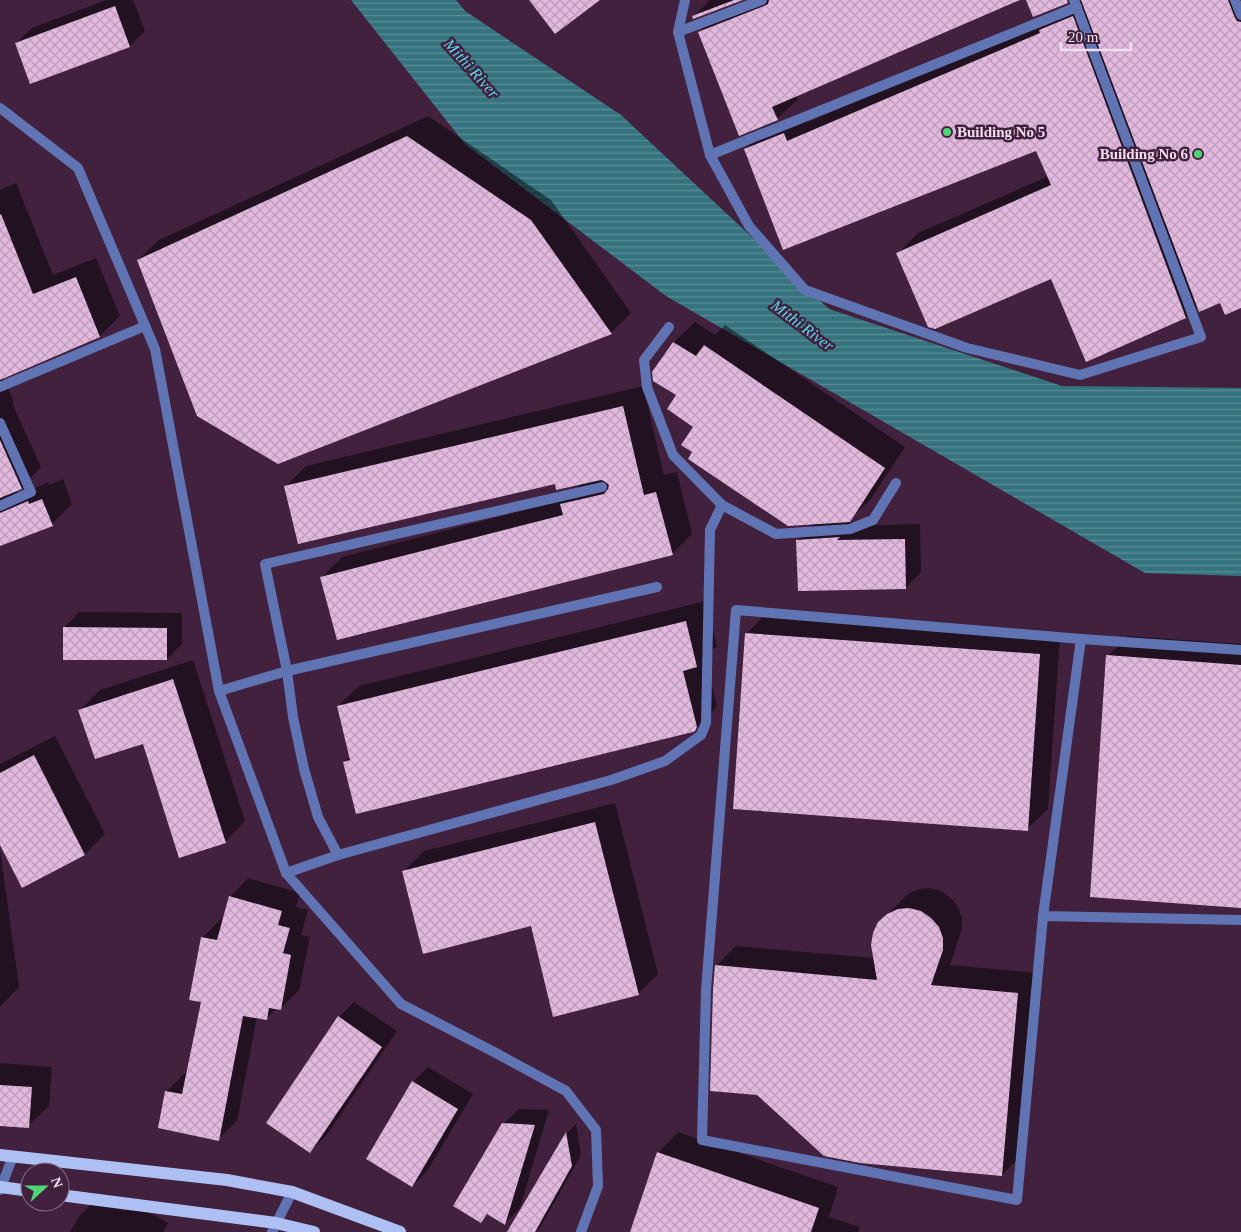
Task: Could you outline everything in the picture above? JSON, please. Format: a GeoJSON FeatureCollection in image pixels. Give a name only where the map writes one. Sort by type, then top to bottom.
{"type":"FeatureCollection","features":[{"type":"Feature","properties":{"kind":"main road"},"geometry":{"type":"LineString","coordinates":[[0,1155],[227,1180],[292,1192],[400,1232]]}},
{"type":"Feature","properties":{"kind":"main road"},"geometry":{"type":"LineString","coordinates":[[0,1188],[20,1190]]}},
{"type":"Feature","properties":{"kind":"main road"},"geometry":{"type":"LineString","coordinates":[[70,1197],[274,1228],[314,1232]]}},
{"type":"Feature","properties":{"kind":"street"},"geometry":{"type":"LineString","coordinates":[[685,0],[678,32],[710,155],[748,226],[805,290],[967,348],[1080,375],[1201,337],[1076,3],[710,155]]}},
{"type":"Feature","properties":{"kind":"street"},"geometry":{"type":"LineString","coordinates":[[678,32],[762,0]]}},
{"type":"Feature","properties":{"kind":"street"},"geometry":{"type":"LineString","coordinates":[[1235,0],[1241,15]]}},
{"type":"Feature","properties":{"kind":"street"},"geometry":{"type":"LineString","coordinates":[[0,108],[78,168],[154,349],[220,691],[286,873],[401,1004],[566,1091],[596,1130],[598,1186],[581,1232]]}},
{"type":"Feature","properties":{"kind":"street"},"geometry":{"type":"LineString","coordinates":[[0,386],[145,326]]}},
{"type":"Feature","properties":{"kind":"street"},"geometry":{"type":"LineString","coordinates":[[668,327],[644,360],[647,386],[673,454],[722,505],[776,534],[850,529],[873,520],[896,483]]}},
{"type":"Feature","properties":{"kind":"street"},"geometry":{"type":"LineString","coordinates":[[0,423],[31,492],[0,506]]}},
{"type":"Feature","properties":{"kind":"street"},"geometry":{"type":"LineString","coordinates":[[338,855],[318,817],[304,769],[292,717],[287,671],[265,564],[602,487]]}},
{"type":"Feature","properties":{"kind":"street"},"geometry":{"type":"LineString","coordinates":[[286,873],[338,855],[611,780],[666,761],[702,735],[706,723],[710,530],[722,505]]}},
{"type":"Feature","properties":{"kind":"street"},"geometry":{"type":"LineString","coordinates":[[220,691],[287,671],[657,587]]}},
{"type":"Feature","properties":{"kind":"street"},"geometry":{"type":"LineString","coordinates":[[1081,639],[1043,916],[1017,1200],[702,1140],[706,990],[736,610],[1081,639],[1241,650]]}},
{"type":"Feature","properties":{"kind":"street"},"geometry":{"type":"LineString","coordinates":[[1043,916],[1241,920]]}},
{"type":"Feature","properties":{"kind":"street"},"geometry":{"type":"LineString","coordinates":[[0,1188],[13,1156]]}},
{"type":"Feature","properties":{"kind":"street"},"geometry":{"type":"LineString","coordinates":[[274,1228],[292,1192]]}},
{"type":"Feature","properties":{"kind":"water","name":"Mithi River"},"geometry":{"type":"Polygon","coordinates":[[[351,0],[456,0],[465,11],[621,115],[829,309],[1062,386],[1241,388],[1241,576],[1145,573],[666,296],[465,144],[351,0]]]}},
{"type":"Feature","properties":{"kind":"building"},"geometry":{"type":"Polygon","coordinates":[[[529,0],[600,0],[555,34],[529,0]]]}},
{"type":"Feature","properties":{"kind":"building"},"geometry":{"type":"Polygon","coordinates":[[[734,0],[743,0],[693,19],[692,16],[734,0]]]}},
{"type":"Feature","properties":{"kind":"building"},"geometry":{"type":"Polygon","coordinates":[[[769,0],[1020,0],[772,107],[778,120],[739,136],[698,32],[764,6],[768,4],[769,0]]]}},
{"type":"Feature","properties":{"kind":"building"},"geometry":{"type":"Polygon","coordinates":[[[1026,0],[1067,0],[1068,3],[1033,17],[1026,0]]]}},
{"type":"Feature","properties":{"kind":"building","name":"Building No 6"},"geometry":{"type":"Polygon","coordinates":[[[1081,0],[1228,0],[1235,18],[1241,22],[1241,308],[1225,315],[1220,303],[1199,312],[1081,0]]]}},
{"type":"Feature","properties":{"kind":"building"},"geometry":{"type":"Polygon","coordinates":[[[115,6],[130,47],[30,84],[15,43],[115,6]]]}},
{"type":"Feature","properties":{"kind":"building"},"geometry":{"type":"Polygon","coordinates":[[[1073,16],[1186,318],[1086,362],[1051,279],[935,329],[928,327],[896,253],[1051,185],[1036,151],[783,250],[744,149],[784,133],[787,141],[1040,33],[1039,30],[1073,16]]]}},
{"type":"Feature","properties":{"kind":"building"},"geometry":{"type":"Polygon","coordinates":[[[407,136],[531,220],[612,334],[278,464],[197,416],[137,260],[407,136]]]}},
{"type":"Feature","properties":{"kind":"building"},"geometry":{"type":"Polygon","coordinates":[[[0,215],[33,294],[76,277],[100,337],[0,380],[0,215]]]}},
{"type":"Feature","properties":{"kind":"building"},"geometry":{"type":"Polygon","coordinates":[[[673,342],[696,356],[704,345],[885,468],[850,522],[788,526],[688,459],[692,452],[681,445],[693,427],[667,409],[676,395],[653,381],[652,372],[673,342]]]}},
{"type":"Feature","properties":{"kind":"building"},"geometry":{"type":"Polygon","coordinates":[[[623,406],[644,495],[656,492],[673,555],[337,640],[320,577],[563,515],[560,504],[604,494],[609,485],[601,480],[556,490],[555,484],[298,544],[284,486],[623,406]]]}},
{"type":"Feature","properties":{"kind":"building"},"geometry":{"type":"Polygon","coordinates":[[[0,440],[22,489],[0,498],[0,440]]]}},
{"type":"Feature","properties":{"kind":"building"},"geometry":{"type":"Polygon","coordinates":[[[42,499],[53,526],[0,546],[0,513],[28,501],[29,504],[42,499]]]}},
{"type":"Feature","properties":{"kind":"building"},"geometry":{"type":"Polygon","coordinates":[[[840,537],[837,540],[905,539],[906,589],[798,591],[796,540],[840,537]]]}},
{"type":"Feature","properties":{"kind":"building"},"geometry":{"type":"Polygon","coordinates":[[[686,621],[697,667],[683,671],[697,727],[695,731],[356,814],[343,762],[350,760],[337,706],[686,621]]]}},
{"type":"Feature","properties":{"kind":"building"},"geometry":{"type":"Polygon","coordinates":[[[63,627],[167,628],[167,660],[63,660],[63,627]]]}},
{"type":"Feature","properties":{"kind":"building"},"geometry":{"type":"Polygon","coordinates":[[[745,633],[1040,654],[1028,831],[733,809],[745,633]]]}},
{"type":"Feature","properties":{"kind":"building"},"geometry":{"type":"Polygon","coordinates":[[[1106,655],[1241,665],[1241,908],[1090,897],[1106,655]]]}},
{"type":"Feature","properties":{"kind":"building"},"geometry":{"type":"Polygon","coordinates":[[[173,679],[226,843],[179,858],[143,744],[95,759],[78,710],[173,679]]]}},
{"type":"Feature","properties":{"kind":"building"},"geometry":{"type":"Polygon","coordinates":[[[34,755],[85,855],[22,888],[0,845],[0,773],[34,755]]]}},
{"type":"Feature","properties":{"kind":"building"},"geometry":{"type":"Polygon","coordinates":[[[595,822],[639,995],[553,1017],[531,926],[423,954],[402,871],[595,822]]]}},
{"type":"Feature","properties":{"kind":"building"},"geometry":{"type":"Polygon","coordinates":[[[229,896],[282,911],[278,925],[290,928],[283,953],[291,955],[281,1010],[269,1008],[267,1020],[243,1016],[219,1141],[158,1128],[165,1091],[182,1094],[201,1002],[189,1000],[201,937],[217,940],[229,896]]]}},
{"type":"Feature","properties":{"kind":"building"},"geometry":{"type":"Polygon","coordinates":[[[909,908],[921,911],[931,918],[939,927],[943,938],[943,950],[931,985],[1018,993],[1002,1176],[860,1163],[824,1156],[757,1095],[710,1091],[715,965],[877,980],[871,945],[873,933],[878,922],[887,914],[898,909],[909,908]]]}},
{"type":"Feature","properties":{"kind":"building"},"geometry":{"type":"Polygon","coordinates":[[[338,1016],[382,1047],[310,1153],[266,1123],[338,1016]]]}},
{"type":"Feature","properties":{"kind":"building"},"geometry":{"type":"Polygon","coordinates":[[[412,1081],[458,1109],[412,1187],[366,1159],[412,1081]]]}},
{"type":"Feature","properties":{"kind":"building"},"geometry":{"type":"Polygon","coordinates":[[[0,1085],[32,1087],[29,1128],[0,1126],[0,1085]]]}},
{"type":"Feature","properties":{"kind":"building"},"geometry":{"type":"Polygon","coordinates":[[[502,1123],[535,1125],[505,1225],[487,1214],[481,1223],[453,1206],[502,1123]]]}},
{"type":"Feature","properties":{"kind":"building"},"geometry":{"type":"Polygon","coordinates":[[[566,1132],[572,1166],[535,1232],[507,1232],[566,1132]]]}},
{"type":"Feature","properties":{"kind":"building"},"geometry":{"type":"Polygon","coordinates":[[[657,1152],[819,1208],[811,1232],[630,1232],[657,1152]]]}},
{"type":"Feature","properties":{"kind":"place","name":"Building No 5"},"geometry":{"type":"Point","coordinates":[947,132]}},
{"type":"Feature","properties":{"kind":"place","name":"Building No 6"},"geometry":{"type":"Point","coordinates":[1198,154]}}]}
